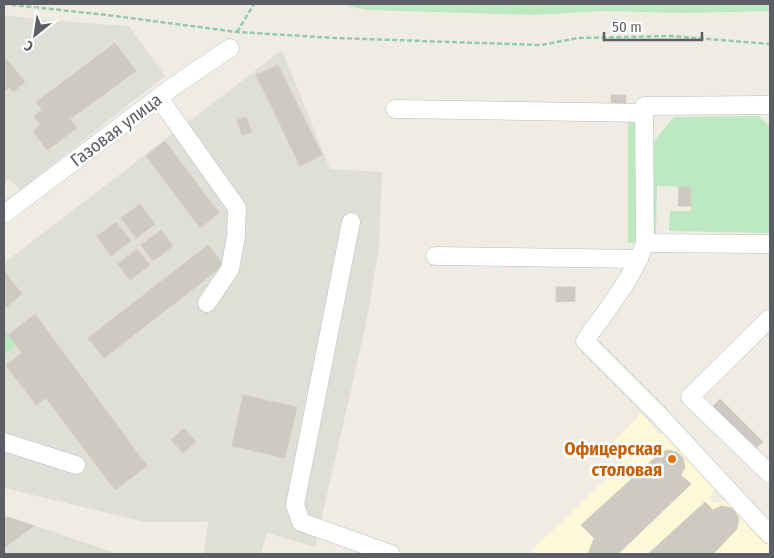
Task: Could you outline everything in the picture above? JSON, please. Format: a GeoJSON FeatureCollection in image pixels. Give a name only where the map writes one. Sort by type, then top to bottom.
{"type":"FeatureCollection","features":[{"type":"Feature","properties":{"kind":"lane","name":"Газовая улица"},"geometry":{"type":"LineString","coordinates":[[5,209],[159,98],[234,40]]}},
{"type":"Feature","properties":{"kind":"lane"},"geometry":{"type":"LineString","coordinates":[[159,98],[237,208],[236,236],[230,269],[208,303]]}},
{"type":"Feature","properties":{"kind":"lane"},"geometry":{"type":"LineString","coordinates":[[770,105],[644,106],[642,251],[618,294],[584,341],[659,416],[770,535]]}},
{"type":"Feature","properties":{"kind":"lane"},"geometry":{"type":"LineString","coordinates":[[395,109],[644,113]]}},
{"type":"Feature","properties":{"kind":"lane"},"geometry":{"type":"LineString","coordinates":[[351,222],[295,505],[301,522],[391,554]]}},
{"type":"Feature","properties":{"kind":"lane"},"geometry":{"type":"LineString","coordinates":[[435,256],[642,251],[770,244]]}},
{"type":"Feature","properties":{"kind":"lane"},"geometry":{"type":"LineString","coordinates":[[770,318],[690,397],[770,474]]}},
{"type":"Feature","properties":{"kind":"lane"},"geometry":{"type":"LineString","coordinates":[[4,442],[76,465]]}},
{"type":"Feature","properties":{"kind":"path"},"geometry":{"type":"LineString","coordinates":[[4,4],[107,15],[234,40],[335,38],[541,45],[578,38],[671,36],[770,44]]}},
{"type":"Feature","properties":{"kind":"path"},"geometry":{"type":"LineString","coordinates":[[234,40],[254,4]]}},
{"type":"Feature","properties":{"kind":"shaded area"},"geometry":{"type":"Polygon","coordinates":[[[4,15],[43,20],[129,26],[165,76],[20,190],[9,179],[4,183],[4,15]]]}},
{"type":"Feature","properties":{"kind":"shaded area"},"geometry":{"type":"Polygon","coordinates":[[[282,50],[330,169],[382,172],[379,247],[366,324],[315,547],[267,533],[261,554],[204,554],[208,522],[145,522],[4,488],[4,263],[282,50]]]}},
{"type":"Feature","properties":{"kind":"shaded area"},"geometry":{"type":"Polygon","coordinates":[[[641,414],[658,433],[668,434],[716,485],[709,498],[714,503],[724,501],[735,504],[770,544],[770,554],[531,554],[530,552],[623,463],[613,442],[641,414]]]}},
{"type":"Feature","properties":{"kind":"shaded area"},"geometry":{"type":"Polygon","coordinates":[[[4,515],[118,554],[4,554],[4,515]]]}},
{"type":"Feature","properties":{"kind":"green space"},"geometry":{"type":"Polygon","coordinates":[[[337,4],[770,4],[770,11],[684,13],[602,11],[534,15],[368,10],[337,4]]]}},
{"type":"Feature","properties":{"kind":"green space"},"geometry":{"type":"Polygon","coordinates":[[[759,116],[770,127],[770,233],[669,231],[670,211],[691,211],[691,187],[657,186],[656,233],[652,233],[654,141],[674,117],[759,116]]]}},
{"type":"Feature","properties":{"kind":"green space"},"geometry":{"type":"Polygon","coordinates":[[[628,117],[635,120],[636,127],[636,236],[634,243],[628,243],[628,117]]]}},
{"type":"Feature","properties":{"kind":"green space"},"geometry":{"type":"Polygon","coordinates":[[[4,330],[16,345],[4,355],[4,330]]]}},
{"type":"Feature","properties":{"kind":"building"},"geometry":{"type":"Polygon","coordinates":[[[115,43],[136,71],[70,119],[77,128],[47,150],[33,131],[41,125],[34,116],[42,110],[36,102],[115,43]]]}},
{"type":"Feature","properties":{"kind":"building"},"geometry":{"type":"Polygon","coordinates":[[[4,56],[25,82],[13,92],[9,87],[4,91],[4,56]]]}},
{"type":"Feature","properties":{"kind":"building"},"geometry":{"type":"Polygon","coordinates":[[[278,65],[322,155],[300,166],[256,75],[278,65]]]}},
{"type":"Feature","properties":{"kind":"building"},"geometry":{"type":"Polygon","coordinates":[[[611,95],[626,95],[626,106],[611,105],[611,95]]]}},
{"type":"Feature","properties":{"kind":"building"},"geometry":{"type":"Polygon","coordinates":[[[246,117],[252,132],[242,135],[237,120],[246,117]]]}},
{"type":"Feature","properties":{"kind":"building"},"geometry":{"type":"Polygon","coordinates":[[[165,141],[219,213],[200,228],[146,156],[165,141]]]}},
{"type":"Feature","properties":{"kind":"building"},"geometry":{"type":"Polygon","coordinates":[[[679,187],[691,187],[691,206],[678,206],[679,187]]]}},
{"type":"Feature","properties":{"kind":"building"},"geometry":{"type":"Polygon","coordinates":[[[140,204],[155,224],[136,238],[121,218],[140,204]]]}},
{"type":"Feature","properties":{"kind":"building"},"geometry":{"type":"Polygon","coordinates":[[[116,222],[131,241],[111,256],[97,236],[116,222]]]}},
{"type":"Feature","properties":{"kind":"building"},"geometry":{"type":"Polygon","coordinates":[[[161,230],[173,246],[153,261],[141,245],[161,230]]]}},
{"type":"Feature","properties":{"kind":"building"},"geometry":{"type":"Polygon","coordinates":[[[208,245],[224,265],[104,358],[88,338],[208,245]]]}},
{"type":"Feature","properties":{"kind":"building"},"geometry":{"type":"Polygon","coordinates":[[[137,249],[150,265],[130,280],[118,264],[137,249]]]}},
{"type":"Feature","properties":{"kind":"building"},"geometry":{"type":"Polygon","coordinates":[[[4,271],[22,294],[4,309],[4,271]]]}},
{"type":"Feature","properties":{"kind":"building"},"geometry":{"type":"Polygon","coordinates":[[[556,287],[575,287],[575,301],[556,302],[556,287]]]}},
{"type":"Feature","properties":{"kind":"building"},"geometry":{"type":"Polygon","coordinates":[[[35,314],[147,466],[115,490],[46,398],[36,405],[6,365],[22,353],[8,335],[35,314]]]}},
{"type":"Feature","properties":{"kind":"building"},"geometry":{"type":"Polygon","coordinates":[[[243,395],[297,407],[285,458],[232,446],[243,395]]]}},
{"type":"Feature","properties":{"kind":"building"},"geometry":{"type":"Polygon","coordinates":[[[720,399],[763,442],[754,450],[711,408],[720,399]]]}},
{"type":"Feature","properties":{"kind":"building"},"geometry":{"type":"Polygon","coordinates":[[[184,428],[196,442],[183,453],[171,440],[184,428]]]}},
{"type":"Feature","properties":{"kind":"building"},"geometry":{"type":"Polygon","coordinates":[[[668,450],[677,452],[683,458],[685,467],[681,475],[691,484],[618,554],[588,554],[594,538],[581,525],[660,453],[668,450]]]}},
{"type":"Feature","properties":{"kind":"building"},"geometry":{"type":"Polygon","coordinates":[[[705,502],[713,510],[721,506],[732,508],[739,518],[737,529],[713,554],[648,554],[705,502]]]}},
{"type":"Feature","properties":{"kind":"building"},"geometry":{"type":"Polygon","coordinates":[[[8,517],[34,526],[4,548],[4,520],[8,517]]]}},
{"type":"Feature","properties":{"kind":"place","name":"Офицерская столовая"},"geometry":{"type":"Point","coordinates":[672,459]}}]}
